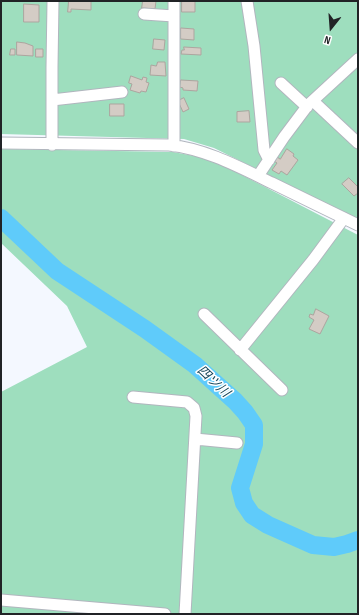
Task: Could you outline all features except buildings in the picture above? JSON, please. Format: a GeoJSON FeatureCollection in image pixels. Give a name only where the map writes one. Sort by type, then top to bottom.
{"type":"FeatureCollection","features":[{"type":"Feature","properties":{"kind":"street"},"geometry":{"type":"LineString","coordinates":[[52,144],[53,1]]}},
{"type":"Feature","properties":{"kind":"street"},"geometry":{"type":"LineString","coordinates":[[174,1],[174,146]]}},
{"type":"Feature","properties":{"kind":"street"},"geometry":{"type":"LineString","coordinates":[[247,1],[255,54],[264,150],[269,160]]}},
{"type":"Feature","properties":{"kind":"street"},"geometry":{"type":"LineString","coordinates":[[144,14],[174,16]]}},
{"type":"Feature","properties":{"kind":"street"},"geometry":{"type":"LineString","coordinates":[[258,176],[284,137],[310,104],[358,59]]}},
{"type":"Feature","properties":{"kind":"street"},"geometry":{"type":"LineString","coordinates":[[282,84],[310,104],[358,143]]}},
{"type":"Feature","properties":{"kind":"street"},"geometry":{"type":"LineString","coordinates":[[52,100],[122,92]]}},
{"type":"Feature","properties":{"kind":"street"},"geometry":{"type":"LineString","coordinates":[[1,144],[186,147],[209,154],[258,176],[358,225]]}},
{"type":"Feature","properties":{"kind":"street"},"geometry":{"type":"LineString","coordinates":[[240,350],[313,260],[344,218]]}},
{"type":"Feature","properties":{"kind":"street"},"geometry":{"type":"LineString","coordinates":[[204,314],[282,390]]}},
{"type":"Feature","properties":{"kind":"street"},"geometry":{"type":"LineString","coordinates":[[133,397],[187,402],[194,408],[196,416],[185,614]]}},
{"type":"Feature","properties":{"kind":"street"},"geometry":{"type":"LineString","coordinates":[[195,439],[237,443]]}},
{"type":"Feature","properties":{"kind":"street"},"geometry":{"type":"LineString","coordinates":[[1,600],[165,614]]}},
{"type":"Feature","properties":{"kind":"green space"},"geometry":{"type":"Polygon","coordinates":[[[1,1],[358,1],[358,219],[214,148],[184,139],[1,134],[1,1]]]}},
{"type":"Feature","properties":{"kind":"green space"},"geometry":{"type":"Polygon","coordinates":[[[1,149],[173,152],[211,159],[358,235],[358,614],[1,614],[1,392],[87,347],[67,306],[1,243],[1,149]]]}},
{"type":"Feature","properties":{"kind":"waterway","name":"四ツ川"},"geometry":{"type":"LineString","coordinates":[[1,218],[57,271],[145,329],[195,365],[245,412],[254,425],[254,444],[240,488],[244,503],[252,515],[268,525],[313,545],[334,547],[358,540]]}}]}
